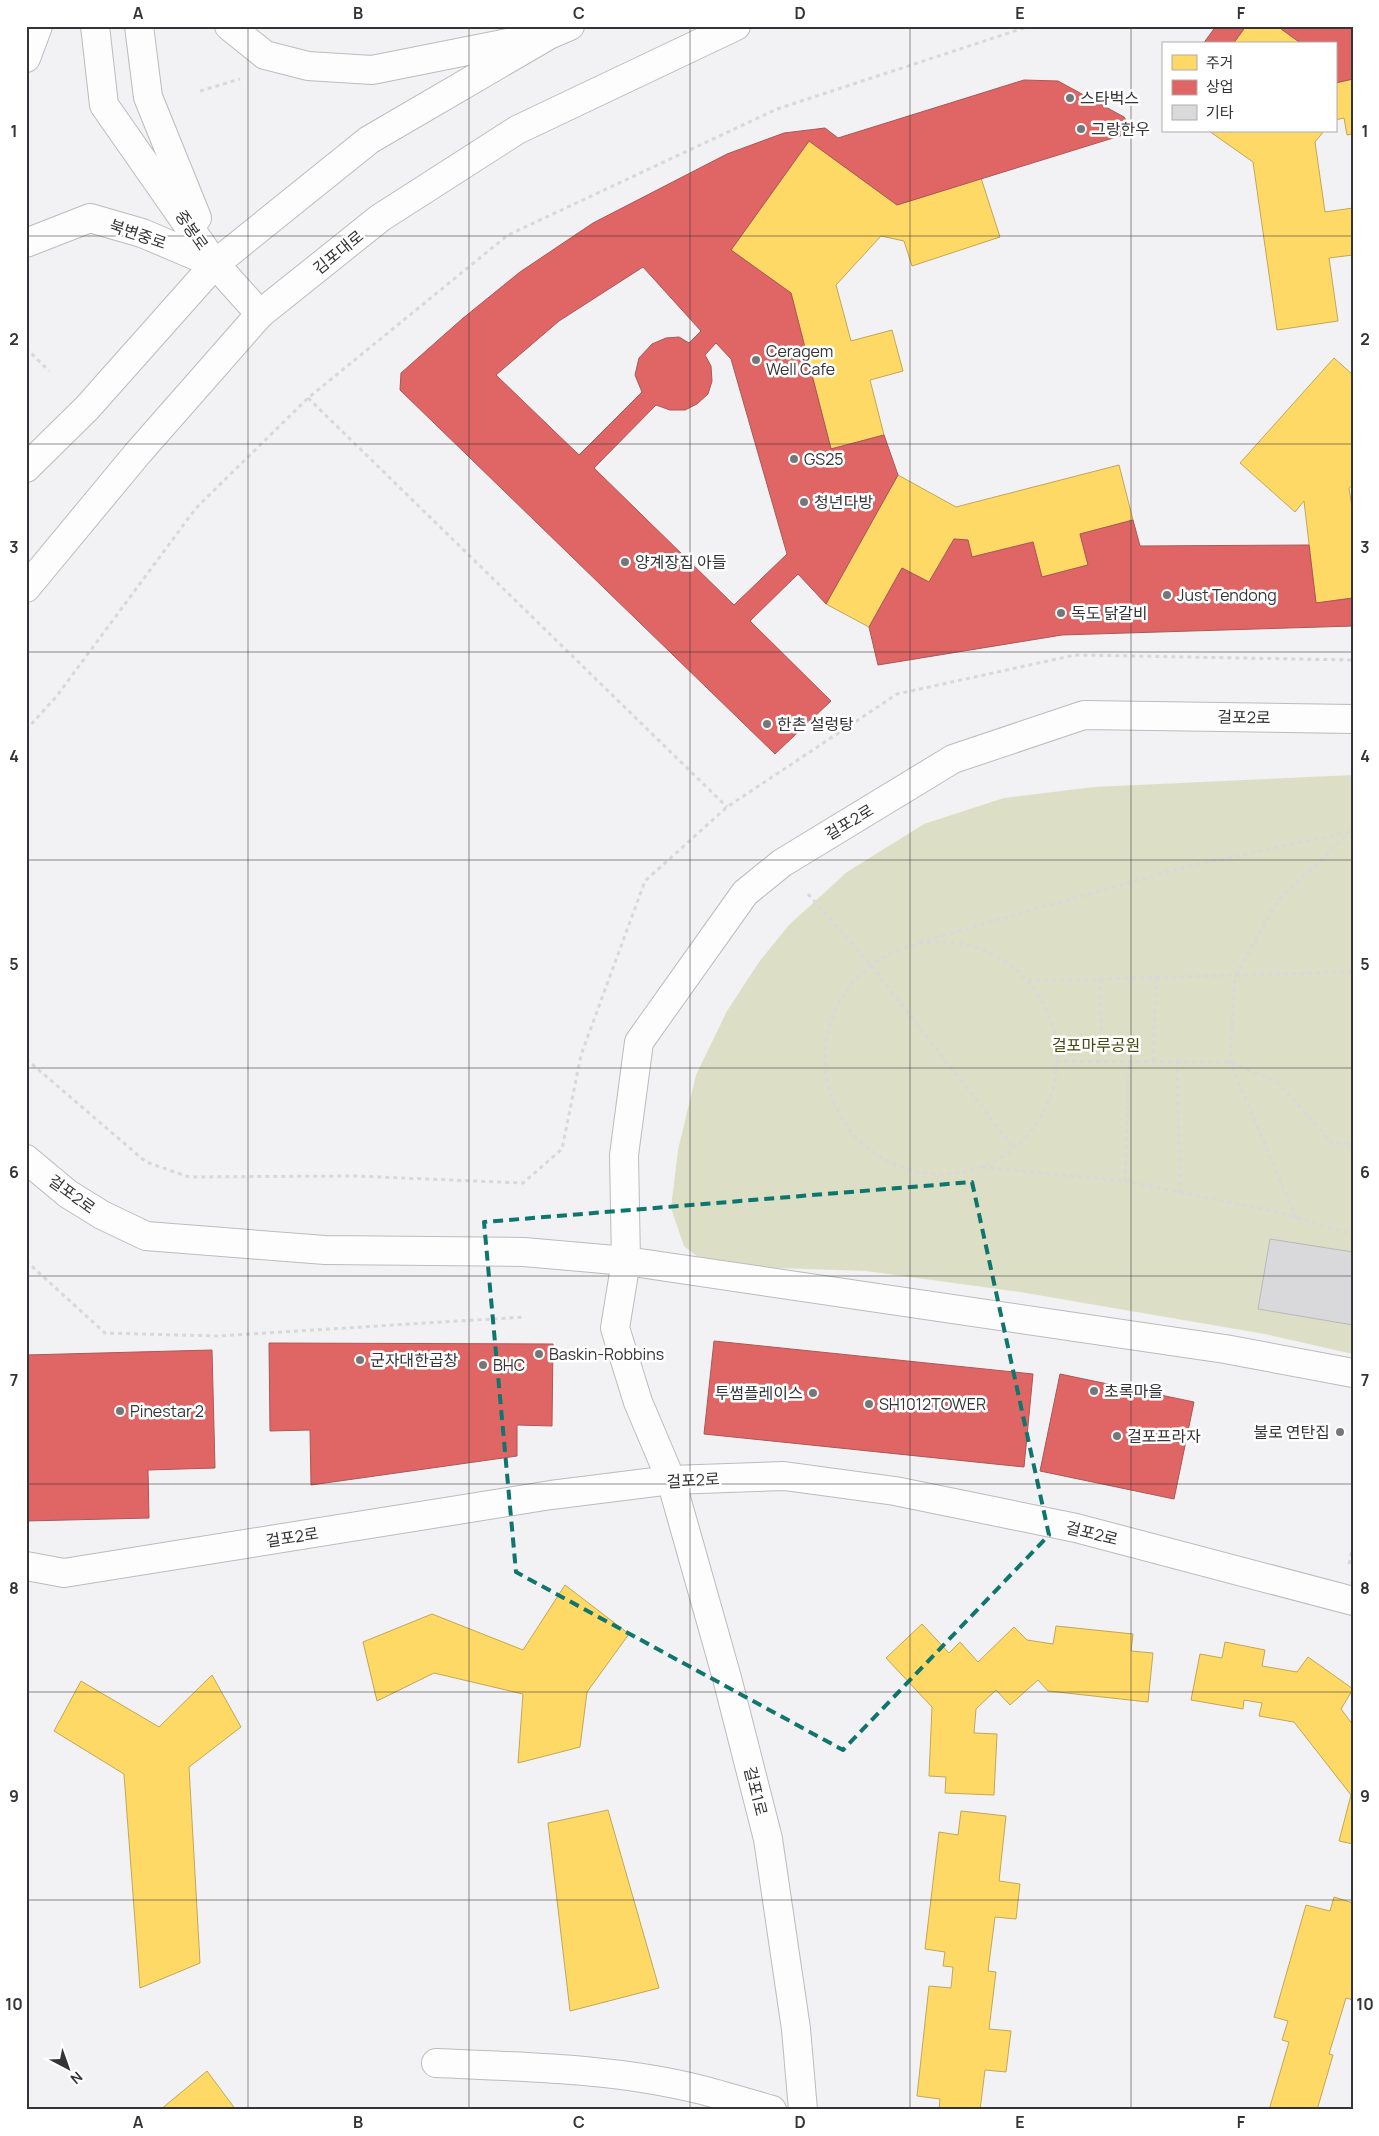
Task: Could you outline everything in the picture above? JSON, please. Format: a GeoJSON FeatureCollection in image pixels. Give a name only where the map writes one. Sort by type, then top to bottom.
{"type":"FeatureCollection","features":[{"type":"Feature","properties":{"kind":"street"},"geometry":{"type":"LineString","coordinates":[[26,58],[38,26]]}},
{"type":"Feature","properties":{"kind":"street","name":"중봉로"},"geometry":{"type":"LineString","coordinates":[[95,26],[104,105],[215,264]]}},
{"type":"Feature","properties":{"kind":"street","name":"중봉로"},"geometry":{"type":"LineString","coordinates":[[139,26],[148,97],[215,264]]}},
{"type":"Feature","properties":{"kind":"street"},"geometry":{"type":"LineString","coordinates":[[229,26],[265,55],[308,66],[372,70],[560,31]]}},
{"type":"Feature","properties":{"kind":"street","name":"김포대로"},"geometry":{"type":"LineString","coordinates":[[26,588],[137,454],[260,314],[380,218],[518,130],[736,26]]}},
{"type":"Feature","properties":{"kind":"street"},"geometry":{"type":"LineString","coordinates":[[26,468],[87,408],[215,264],[369,140],[560,31]]}},
{"type":"Feature","properties":{"kind":"street","name":"북변중로"},"geometry":{"type":"LineString","coordinates":[[26,243],[90,218],[142,233],[215,264],[260,314]]}},
{"type":"Feature","properties":{"kind":"street","name":"걸포2로"},"geometry":{"type":"LineString","coordinates":[[626,1261],[624,1155],[638,1042],[745,893],[782,863],[953,759],[1084,714],[1353,719]]}},
{"type":"Feature","properties":{"kind":"street","name":"걸포2로"},"geometry":{"type":"LineString","coordinates":[[26,1159],[68,1194],[102,1215],[146,1236],[325,1250],[524,1252],[626,1261],[1225,1349],[1353,1372]]}},
{"type":"Feature","properties":{"kind":"street","name":"걸포1로"},"geometry":{"type":"LineString","coordinates":[[626,1261],[615,1328],[638,1402],[671,1480],[727,1678],[768,1839],[796,2029],[803,2110]]}},
{"type":"Feature","properties":{"kind":"street","name":"걸포2로"},"geometry":{"type":"LineString","coordinates":[[26,1566],[64,1573],[551,1495],[671,1480],[784,1476],[895,1491],[1076,1528],[1353,1601]]}},
{"type":"Feature","properties":{"kind":"street"},"geometry":{"type":"LineString","coordinates":[[436,2063],[553,2068],[619,2075],[700,2090],[772,2110]]}},
{"type":"Feature","properties":{"kind":"path"},"geometry":{"type":"LineString","coordinates":[[26,730],[56,697],[196,508],[308,398],[508,235],[777,109],[1030,26]]}},
{"type":"Feature","properties":{"kind":"path"},"geometry":{"type":"LineString","coordinates":[[200,91],[249,77]]}},
{"type":"Feature","properties":{"kind":"path"},"geometry":{"type":"LineString","coordinates":[[26,348],[49,371]]}},
{"type":"Feature","properties":{"kind":"path"},"geometry":{"type":"LineString","coordinates":[[308,398],[727,807]]}},
{"type":"Feature","properties":{"kind":"path"},"geometry":{"type":"LineString","coordinates":[[26,1059],[146,1162],[190,1176],[354,1176],[523,1184],[562,1149],[581,1055],[645,881],[727,807],[897,694],[1075,655],[1353,660]]}},
{"type":"Feature","properties":{"kind":"path"},"geometry":{"type":"LineString","coordinates":[[1352,832],[1177,869],[906,946],[870,965],[845,991],[829,1024],[824,1061],[831,1097],[849,1130],[876,1154],[909,1170],[946,1174],[982,1167],[1125,1181],[1296,1218],[1353,1234]]}},
{"type":"Feature","properties":{"kind":"path"},"geometry":{"type":"LineString","coordinates":[[1296,1218],[1230,1062],[1235,976],[1279,899],[1352,832]]}},
{"type":"Feature","properties":{"kind":"path"},"geometry":{"type":"LineString","coordinates":[[808,894],[870,965],[1014,1148]]}},
{"type":"Feature","properties":{"kind":"path"},"geometry":{"type":"LineString","coordinates":[[906,946],[946,941],[985,949],[1019,971],[1044,1002],[1056,1040],[1055,1081],[1040,1118],[1014,1148],[982,1167]]}},
{"type":"Feature","properties":{"kind":"path"},"geometry":{"type":"LineString","coordinates":[[1027,981],[1353,972]]}},
{"type":"Feature","properties":{"kind":"path"},"geometry":{"type":"LineString","coordinates":[[1153,1061],[1156,977]]}},
{"type":"Feature","properties":{"kind":"path"},"geometry":{"type":"LineString","coordinates":[[1100,979],[1102,1061]]}},
{"type":"Feature","properties":{"kind":"path"},"geometry":{"type":"LineString","coordinates":[[1056,1061],[1230,1062],[1277,1082],[1332,1143],[1353,1144]]}},
{"type":"Feature","properties":{"kind":"path"},"geometry":{"type":"LineString","coordinates":[[1125,1181],[1129,1061]]}},
{"type":"Feature","properties":{"kind":"path"},"geometry":{"type":"LineString","coordinates":[[1177,1061],[1180,1192]]}},
{"type":"Feature","properties":{"kind":"path"},"geometry":{"type":"LineString","coordinates":[[26,1261],[105,1333],[217,1336],[524,1316]]}},
{"type":"Feature","properties":{"kind":"highlighted area"},"geometry":{"type":"Polygon","coordinates":[[[972,1182],[1049,1535],[843,1750],[516,1572],[484,1222],[972,1182]]]}},
{"type":"Feature","properties":{"kind":"green space","name":"걸포마루공원"},"geometry":{"type":"Polygon","coordinates":[[[1353,775],[1353,1354],[1265,1334],[1020,1292],[866,1271],[750,1267],[705,1263],[684,1246],[671,1208],[678,1150],[696,1075],[727,1011],[759,962],[789,925],[847,872],[924,824],[1004,798],[1094,787],[1353,775]]]}},
{"type":"Feature","properties":{"kind":"building: 주거"},"geometry":{"type":"Polygon","coordinates":[[[1246,26],[1277,26],[1299,42],[1234,42],[1246,26]]]}},
{"type":"Feature","properties":{"kind":"building: 주거"},"geometry":{"type":"Polygon","coordinates":[[[1353,79],[1353,134],[1347,135],[1344,118],[1336,120],[1336,83],[1353,79]]]}},
{"type":"Feature","properties":{"kind":"building: 주거"},"geometry":{"type":"Polygon","coordinates":[[[1210,132],[1323,132],[1315,142],[1325,212],[1353,208],[1353,255],[1329,258],[1338,321],[1277,330],[1253,162],[1210,132]]]}},
{"type":"Feature","properties":{"kind":"building: 주거"},"geometry":{"type":"Polygon","coordinates":[[[809,141],[897,205],[981,178],[1000,237],[912,266],[904,241],[881,236],[836,285],[851,341],[892,330],[903,371],[870,380],[884,435],[831,449],[791,293],[731,250],[809,141]]]}},
{"type":"Feature","properties":{"kind":"building: 주거"},"geometry":{"type":"Polygon","coordinates":[[[1334,358],[1353,375],[1353,485],[1349,488],[1353,514],[1353,598],[1316,603],[1304,501],[1295,512],[1240,463],[1334,358]]]}},
{"type":"Feature","properties":{"kind":"building: 주거"},"geometry":{"type":"Polygon","coordinates":[[[1119,465],[1133,520],[1080,534],[1088,565],[1042,577],[1033,542],[972,557],[968,540],[954,539],[929,582],[902,568],[869,627],[826,604],[898,475],[956,507],[1119,465]]]}},
{"type":"Feature","properties":{"kind":"building: 주거"},"geometry":{"type":"Polygon","coordinates":[[[615,508],[808,698],[770,736],[577,546],[615,508]]]}},
{"type":"Feature","properties":{"kind":"building: 주거"},"geometry":{"type":"Polygon","coordinates":[[[565,1585],[629,1634],[587,1692],[580,1747],[518,1763],[523,1694],[434,1673],[377,1701],[363,1642],[432,1614],[523,1650],[565,1585]]]}},
{"type":"Feature","properties":{"kind":"building: 주거"},"geometry":{"type":"Polygon","coordinates":[[[922,1624],[949,1653],[960,1642],[978,1662],[1014,1627],[1027,1640],[1053,1644],[1056,1626],[1133,1634],[1131,1651],[1153,1653],[1148,1702],[1048,1691],[1038,1680],[1010,1705],[996,1690],[976,1709],[974,1733],[997,1734],[994,1795],[945,1793],[946,1777],[929,1776],[932,1707],[886,1658],[922,1624]]]}},
{"type":"Feature","properties":{"kind":"building: 주거"},"geometry":{"type":"Polygon","coordinates":[[[1225,1642],[1265,1650],[1262,1666],[1297,1672],[1308,1657],[1353,1689],[1341,1709],[1353,1725],[1353,1844],[1339,1841],[1351,1795],[1294,1722],[1259,1716],[1262,1703],[1244,1700],[1243,1709],[1191,1700],[1200,1654],[1222,1658],[1225,1642]]]}},
{"type":"Feature","properties":{"kind":"building: 주거"},"geometry":{"type":"Polygon","coordinates":[[[212,1675],[241,1727],[189,1767],[200,1963],[140,1988],[124,1774],[54,1731],[81,1681],[159,1727],[212,1675]]]}},
{"type":"Feature","properties":{"kind":"building: 주거"},"geometry":{"type":"Polygon","coordinates":[[[608,1810],[659,1988],[570,2011],[548,1823],[608,1810]]]}},
{"type":"Feature","properties":{"kind":"building: 주거"},"geometry":{"type":"Polygon","coordinates":[[[961,1811],[1006,1816],[999,1881],[1020,1884],[1016,1919],[995,1917],[988,1971],[996,1972],[989,2029],[1011,2031],[1006,2072],[985,2070],[980,2110],[939,2110],[940,2099],[917,2096],[929,1986],[951,1988],[953,1967],[943,1966],[945,1952],[925,1949],[939,1832],[958,1835],[961,1811]]]}},
{"type":"Feature","properties":{"kind":"building: 주거"},"geometry":{"type":"Polygon","coordinates":[[[1334,1897],[1353,1903],[1353,2000],[1346,1998],[1329,2054],[1333,2055],[1317,2110],[1269,2110],[1289,2042],[1282,2040],[1288,2021],[1274,2017],[1306,1905],[1330,1911],[1334,1897]]]}},
{"type":"Feature","properties":{"kind":"building: 주거"},"geometry":{"type":"Polygon","coordinates":[[[207,2071],[236,2110],[160,2110],[207,2071]]]}},
{"type":"Feature","properties":{"kind":"building: 상업"},"geometry":{"type":"Polygon","coordinates":[[[1216,26],[1246,26],[1234,42],[1204,42],[1216,26]]]}},
{"type":"Feature","properties":{"kind":"building: 상업"},"geometry":{"type":"Polygon","coordinates":[[[1277,26],[1353,26],[1353,79],[1336,83],[1336,42],[1299,42],[1277,26]]]}},
{"type":"Feature","properties":{"kind":"building: 상업"},"geometry":{"type":"Polygon","coordinates":[[[1024,80],[1058,81],[1124,117],[1130,126],[1126,134],[897,205],[809,141],[731,250],[791,293],[831,449],[884,435],[898,475],[826,604],[798,574],[750,621],[831,701],[775,754],[400,390],[401,373],[462,319],[520,272],[593,223],[727,154],[784,133],[825,128],[838,138],[1024,80]],[[643,267],[559,321],[496,375],[579,455],[642,392],[635,375],[639,358],[652,344],[666,338],[679,337],[689,343],[701,331],[643,267]],[[716,343],[705,355],[711,366],[712,381],[708,394],[697,404],[685,410],[670,410],[656,405],[594,468],[734,605],[787,554],[731,359],[716,343]]]}},
{"type":"Feature","properties":{"kind":"building: 상업"},"geometry":{"type":"Polygon","coordinates":[[[1133,520],[1140,546],[1309,545],[1316,603],[1353,598],[1353,626],[1062,635],[878,665],[869,627],[902,568],[929,582],[954,539],[968,540],[972,557],[1033,542],[1042,577],[1088,565],[1080,534],[1133,520]]]}},
{"type":"Feature","properties":{"kind":"building: 상업","name":"SH1012TOWER"},"geometry":{"type":"Polygon","coordinates":[[[714,1341],[1033,1374],[1024,1467],[704,1434],[714,1341]]]}},
{"type":"Feature","properties":{"kind":"building: 상업"},"geometry":{"type":"Polygon","coordinates":[[[269,1343],[553,1344],[552,1426],[517,1425],[517,1456],[311,1485],[310,1430],[270,1431],[269,1343]]]}},
{"type":"Feature","properties":{"kind":"building: 상업","name":"Pinestar 2"},"geometry":{"type":"Polygon","coordinates":[[[212,1350],[215,1468],[148,1470],[149,1518],[26,1521],[26,1355],[212,1350]]]}},
{"type":"Feature","properties":{"kind":"building: 상업","name":"걸포프라자"},"geometry":{"type":"Polygon","coordinates":[[[1060,1374],[1194,1402],[1174,1499],[1040,1471],[1060,1374]]]}},
{"type":"Feature","properties":{"kind":"building: 기타"},"geometry":{"type":"Polygon","coordinates":[[[1270,1239],[1353,1252],[1353,1325],[1258,1309],[1270,1239]]]}},
{"type":"Feature","properties":{"kind":"place","name":"스타벅스"},"geometry":{"type":"Point","coordinates":[1070,98]}},
{"type":"Feature","properties":{"kind":"place","name":"그랑한우"},"geometry":{"type":"Point","coordinates":[1081,129]}},
{"type":"Feature","properties":{"kind":"place","name":"Ceragem Well Cafe"},"geometry":{"type":"Point","coordinates":[756,360]}},
{"type":"Feature","properties":{"kind":"place","name":"GS25"},"geometry":{"type":"Point","coordinates":[794,459]}},
{"type":"Feature","properties":{"kind":"place","name":"청년다방"},"geometry":{"type":"Point","coordinates":[804,502]}},
{"type":"Feature","properties":{"kind":"place","name":"양계장집 아들"},"geometry":{"type":"Point","coordinates":[625,562]}},
{"type":"Feature","properties":{"kind":"place","name":"Just Tendong"},"geometry":{"type":"Point","coordinates":[1167,595]}},
{"type":"Feature","properties":{"kind":"place","name":"독도 닭갈비"},"geometry":{"type":"Point","coordinates":[1061,613]}},
{"type":"Feature","properties":{"kind":"place","name":"한촌 설렁탕"},"geometry":{"type":"Point","coordinates":[767,724]}},
{"type":"Feature","properties":{"kind":"place","name":"Baskin-Robbins"},"geometry":{"type":"Point","coordinates":[539,1354]}},
{"type":"Feature","properties":{"kind":"place","name":"군자대한곱창"},"geometry":{"type":"Point","coordinates":[360,1360]}},
{"type":"Feature","properties":{"kind":"place","name":"BHC"},"geometry":{"type":"Point","coordinates":[483,1365]}},
{"type":"Feature","properties":{"kind":"place","name":"초록마을"},"geometry":{"type":"Point","coordinates":[1094,1391]}},
{"type":"Feature","properties":{"kind":"place","name":"투썸플레이스"},"geometry":{"type":"Point","coordinates":[813,1393]}},
{"type":"Feature","properties":{"kind":"place","name":"SH1012TOWER"},"geometry":{"type":"Point","coordinates":[869,1404]}},
{"type":"Feature","properties":{"kind":"place","name":"Pinestar 2"},"geometry":{"type":"Point","coordinates":[120,1411]}},
{"type":"Feature","properties":{"kind":"place","name":"불로 연탄집"},"geometry":{"type":"Point","coordinates":[1340,1432]}},
{"type":"Feature","properties":{"kind":"place","name":"걸포프라자"},"geometry":{"type":"Point","coordinates":[1117,1436]}}]}
